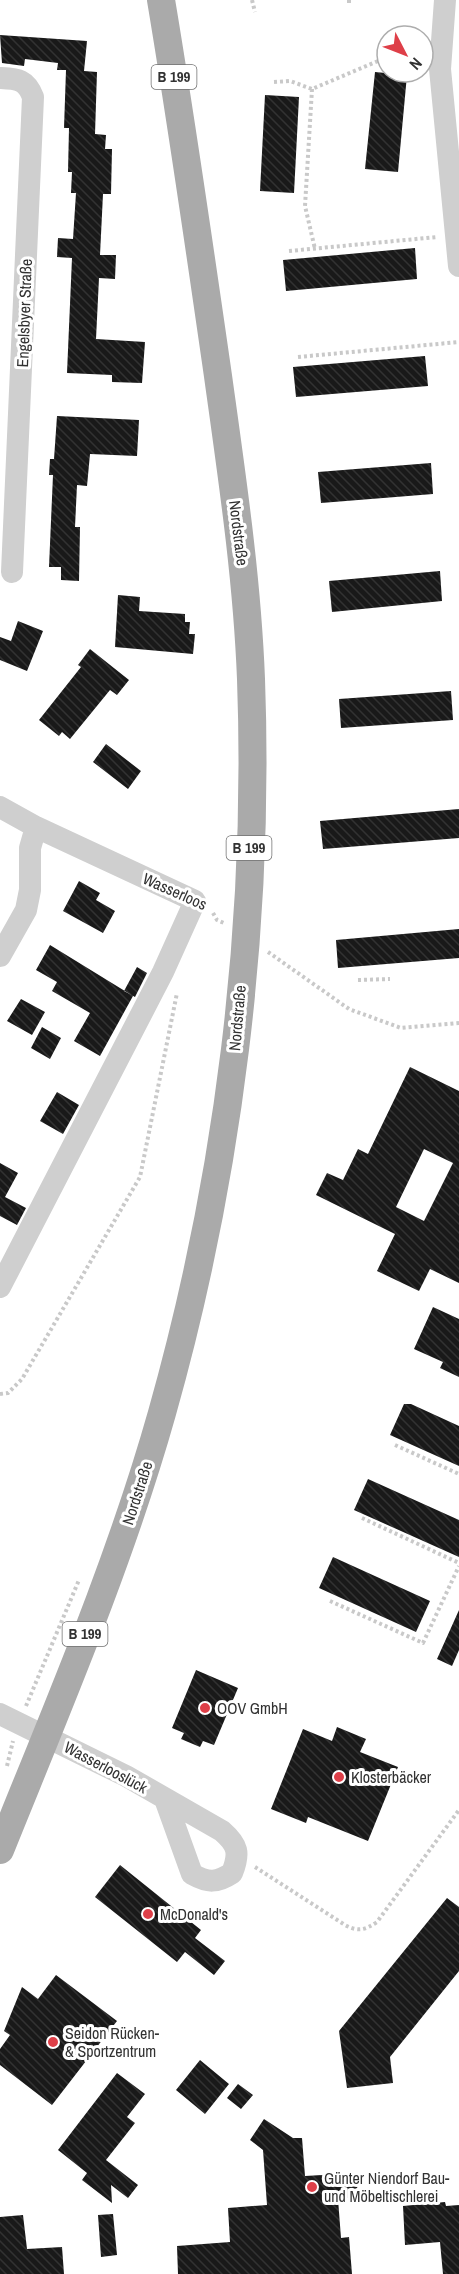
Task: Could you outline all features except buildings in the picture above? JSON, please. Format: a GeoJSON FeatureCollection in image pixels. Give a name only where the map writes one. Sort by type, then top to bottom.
{"type":"FeatureCollection","features":[{"type":"Feature","properties":{"kind":"main road","name":"Nordstraße"},"geometry":{"type":"LineString","coordinates":[[0,1850],[124,1532],[162,1415],[187,1316],[209,1212],[233,1069],[252,797],[251,681],[244,564],[187,155],[161,0]]}},
{"type":"Feature","properties":{"kind":"main road","name":"Nordstraße"},"geometry":{"type":"LineString","coordinates":[[171,0],[187,155]]}},
{"type":"Feature","properties":{"kind":"street"},"geometry":{"type":"LineString","coordinates":[[445,0],[440,69],[459,266]]}},
{"type":"Feature","properties":{"kind":"street","name":"Engelsbyer Straße"},"geometry":{"type":"LineString","coordinates":[[0,78],[21,79],[28,85],[33,97],[12,572]]}},
{"type":"Feature","properties":{"kind":"street","name":"Wasserloos"},"geometry":{"type":"LineString","coordinates":[[0,807],[36,827],[195,901]]}},
{"type":"Feature","properties":{"kind":"street"},"geometry":{"type":"LineString","coordinates":[[0,956],[26,910],[30,890],[30,848],[36,827]]}},
{"type":"Feature","properties":{"kind":"street"},"geometry":{"type":"LineString","coordinates":[[0,1287],[163,972],[195,901]]}},
{"type":"Feature","properties":{"kind":"street","name":"Wasserlooslück"},"geometry":{"type":"LineString","coordinates":[[9,1719],[165,1799]]}},
{"type":"Feature","properties":{"kind":"path"},"geometry":{"type":"LineString","coordinates":[[252,0],[255,12]]}},
{"type":"Feature","properties":{"kind":"path"},"geometry":{"type":"LineString","coordinates":[[274,82],[290,81],[312,89],[375,62]]}},
{"type":"Feature","properties":{"kind":"path"},"geometry":{"type":"LineString","coordinates":[[312,89],[305,206],[315,249]]}},
{"type":"Feature","properties":{"kind":"path"},"geometry":{"type":"LineString","coordinates":[[289,251],[456,235]]}},
{"type":"Feature","properties":{"kind":"path"},"geometry":{"type":"LineString","coordinates":[[298,357],[459,342]]}},
{"type":"Feature","properties":{"kind":"path","name":"Wasserloos"},"geometry":{"type":"LineString","coordinates":[[195,901],[213,907],[213,916],[228,924],[228,912]]}},
{"type":"Feature","properties":{"kind":"path"},"geometry":{"type":"LineString","coordinates":[[266,950],[274,959],[349,1009],[401,1029],[459,1023]]}},
{"type":"Feature","properties":{"kind":"path"},"geometry":{"type":"LineString","coordinates":[[358,980],[390,979]]}},
{"type":"Feature","properties":{"kind":"path"},"geometry":{"type":"LineString","coordinates":[[0,1394],[8,1393],[22,1379],[140,1177],[177,991]]}},
{"type":"Feature","properties":{"kind":"path"},"geometry":{"type":"LineString","coordinates":[[394,1445],[459,1474]]}},
{"type":"Feature","properties":{"kind":"path"},"geometry":{"type":"LineString","coordinates":[[330,1601],[423,1643],[459,1564],[362,1518]]}},
{"type":"Feature","properties":{"kind":"path"},"geometry":{"type":"LineString","coordinates":[[6,1775],[9,1719],[83,1574]]}},
{"type":"Feature","properties":{"kind":"path"},"geometry":{"type":"LineString","coordinates":[[0,1756],[8,1759]]}},
{"type":"Feature","properties":{"kind":"path"},"geometry":{"type":"LineString","coordinates":[[258,1868],[345,1925],[355,1930],[366,1930],[377,1922],[459,1810]]}},
{"type":"Feature","properties":{"kind":"place","name":"OOV GmbH"},"geometry":{"type":"Point","coordinates":[205,1708]}},
{"type":"Feature","properties":{"kind":"place","name":"Klosterbäcker"},"geometry":{"type":"Point","coordinates":[339,1777]}},
{"type":"Feature","properties":{"kind":"place","name":"McDonald's"},"geometry":{"type":"Point","coordinates":[148,1914]}},
{"type":"Feature","properties":{"kind":"place","name":"Seidon Rücken- & Sportzentrum"},"geometry":{"type":"Point","coordinates":[53,2042]}},
{"type":"Feature","properties":{"kind":"place","name":"Günter Niendorf Bau- und Möbeltischlerei"},"geometry":{"type":"Point","coordinates":[312,2187]}}]}
